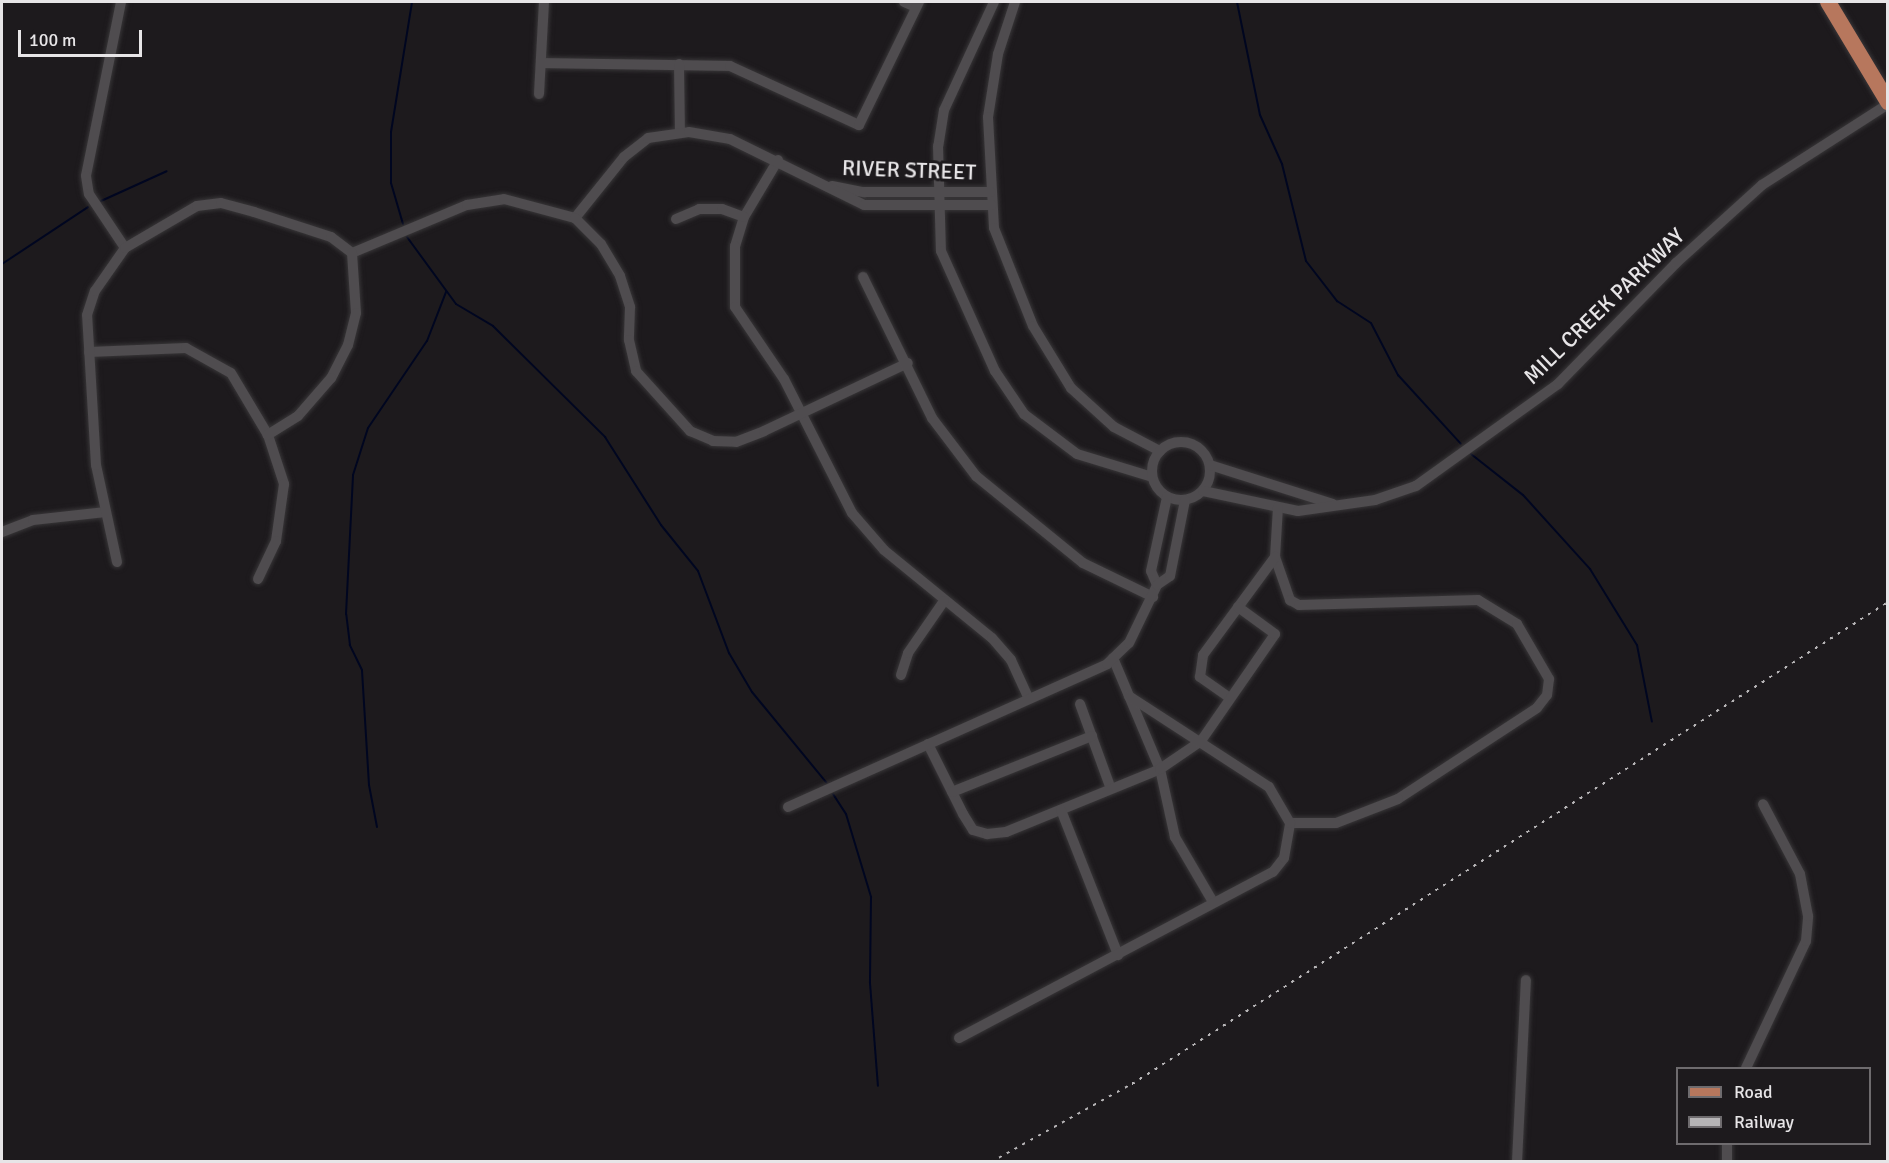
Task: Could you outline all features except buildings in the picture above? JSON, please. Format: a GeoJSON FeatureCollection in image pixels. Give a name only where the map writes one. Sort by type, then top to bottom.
{"type":"FeatureCollection","features":[{"type":"Feature","properties":{"kind":"main road"},"geometry":{"type":"LineString","coordinates":[[1828,2],[1887,103]]}},
{"type":"Feature","properties":{"kind":"street"},"geometry":{"type":"LineString","coordinates":[[122,2],[86,176],[89,194],[125,248]]}},
{"type":"Feature","properties":{"kind":"street"},"geometry":{"type":"LineString","coordinates":[[539,94],[543,63],[544,2]]}},
{"type":"Feature","properties":{"kind":"street"},"geometry":{"type":"LineString","coordinates":[[543,63],[730,66],[859,125],[917,4],[904,2]]}},
{"type":"Feature","properties":{"kind":"street"},"geometry":{"type":"LineString","coordinates":[[994,2],[944,110],[937,206],[941,251],[954,286],[995,371],[1024,414],[1077,454],[1152,477],[1167,496],[1185,500],[1203,491],[1210,465],[1203,452],[1186,442],[1160,451],[1114,428],[1071,388],[1007,270],[992,206],[988,117],[999,54],[1016,2]]}},
{"type":"Feature","properties":{"kind":"street"},"geometry":{"type":"LineString","coordinates":[[679,64],[680,133]]}},
{"type":"Feature","properties":{"kind":"street","name":"MILL CREEK PARKWAY"},"geometry":{"type":"LineString","coordinates":[[1203,491],[1298,511],[1333,504],[1375,500],[1416,486],[1558,384],[1676,263],[1762,185],[1887,103]]}},
{"type":"Feature","properties":{"kind":"street","name":"RIVER STREET"},"geometry":{"type":"LineString","coordinates":[[576,218],[624,157],[648,138],[680,133],[730,139],[778,160],[864,205],[992,206]]}},
{"type":"Feature","properties":{"kind":"street"},"geometry":{"type":"LineString","coordinates":[[778,160],[744,217],[735,246],[735,307],[801,413],[852,513],[884,550],[992,638],[1011,660],[1028,698]]}},
{"type":"Feature","properties":{"kind":"street","name":"RIVER STREET"},"geometry":{"type":"LineString","coordinates":[[826,185],[937,194],[991,192]]}},
{"type":"Feature","properties":{"kind":"street"},"geometry":{"type":"LineString","coordinates":[[352,253],[467,205],[504,199],[576,218],[601,244],[620,276],[630,307],[629,340],[636,371],[690,431],[736,442],[908,363]]}},
{"type":"Feature","properties":{"kind":"street"},"geometry":{"type":"LineString","coordinates":[[117,562],[96,465],[87,315],[95,291],[125,248],[197,206],[221,203],[331,237],[352,253],[356,313],[348,345],[331,378],[298,416],[268,435]]}},
{"type":"Feature","properties":{"kind":"street"},"geometry":{"type":"LineString","coordinates":[[676,219],[699,209],[722,209],[744,217]]}},
{"type":"Feature","properties":{"kind":"street"},"geometry":{"type":"LineString","coordinates":[[863,278],[908,363],[932,418],[976,476],[1083,563],[1153,597]]}},
{"type":"Feature","properties":{"kind":"street"},"geometry":{"type":"LineString","coordinates":[[89,352],[143,347],[202,353],[231,373],[268,435],[284,484],[282,505],[269,565],[258,579]]}},
{"type":"Feature","properties":{"kind":"street"},"geometry":{"type":"LineString","coordinates":[[1152,477],[1160,451]]}},
{"type":"Feature","properties":{"kind":"street"},"geometry":{"type":"LineString","coordinates":[[1210,465],[1333,504]]}},
{"type":"Feature","properties":{"kind":"street"},"geometry":{"type":"LineString","coordinates":[[1157,585],[1150,571],[1167,496]]}},
{"type":"Feature","properties":{"kind":"street"},"geometry":{"type":"LineString","coordinates":[[788,807],[1113,658],[1129,643],[1157,585],[1170,576],[1185,500]]}},
{"type":"Feature","properties":{"kind":"street"},"geometry":{"type":"LineString","coordinates":[[1278,507],[1275,557],[1290,600],[1299,605],[1458,599],[1495,606],[1533,643],[1550,679],[1547,695],[1537,708],[1398,799],[1356,819],[1290,823]]}},
{"type":"Feature","properties":{"kind":"street"},"geometry":{"type":"LineString","coordinates":[[2,532],[33,520],[106,512]]}},
{"type":"Feature","properties":{"kind":"street"},"geometry":{"type":"LineString","coordinates":[[1230,698],[1200,677],[1199,667],[1238,607],[1275,557]]}},
{"type":"Feature","properties":{"kind":"street"},"geometry":{"type":"LineString","coordinates":[[901,675],[908,653],[944,601]]}},
{"type":"Feature","properties":{"kind":"street"},"geometry":{"type":"LineString","coordinates":[[928,744],[973,830],[987,834],[1006,832],[1160,769],[1201,741],[1275,634],[1238,607]]}},
{"type":"Feature","properties":{"kind":"street"},"geometry":{"type":"LineString","coordinates":[[1113,658],[1160,769],[1175,837],[1213,902]]}},
{"type":"Feature","properties":{"kind":"street"},"geometry":{"type":"LineString","coordinates":[[959,1038],[1118,956],[1213,902],[1273,872],[1289,843],[1290,823],[1269,787],[1129,696]]}},
{"type":"Feature","properties":{"kind":"street"},"geometry":{"type":"LineString","coordinates":[[1080,704],[1111,789]]}},
{"type":"Feature","properties":{"kind":"street"},"geometry":{"type":"LineString","coordinates":[[952,792],[1092,736]]}},
{"type":"Feature","properties":{"kind":"street"},"geometry":{"type":"LineString","coordinates":[[1746,1067],[1806,941],[1808,916],[1800,874],[1763,804]]}},
{"type":"Feature","properties":{"kind":"street"},"geometry":{"type":"LineString","coordinates":[[1061,810],[1118,956]]}},
{"type":"Feature","properties":{"kind":"street"},"geometry":{"type":"LineString","coordinates":[[1517,1161],[1526,980]]}},
{"type":"Feature","properties":{"kind":"street"},"geometry":{"type":"LineString","coordinates":[[1726,1161],[1727,1145]]}},
{"type":"Feature","properties":{"kind":"waterway"},"geometry":{"type":"LineString","coordinates":[[403,224],[391,183],[391,132],[412,2]]}},
{"type":"Feature","properties":{"kind":"waterway"},"geometry":{"type":"LineString","coordinates":[[1237,2],[1260,115],[1282,164],[1306,261],[1337,301],[1371,323],[1398,375],[1461,444]]}},
{"type":"Feature","properties":{"kind":"waterway"},"geometry":{"type":"LineString","coordinates":[[101,201],[167,171]]}},
{"type":"Feature","properties":{"kind":"waterway"},"geometry":{"type":"LineString","coordinates":[[2,264],[88,207]]}},
{"type":"Feature","properties":{"kind":"waterway"},"geometry":{"type":"LineString","coordinates":[[407,237],[456,304],[493,326],[605,437],[661,525],[698,571],[729,653],[752,692],[826,782]]}},
{"type":"Feature","properties":{"kind":"waterway"},"geometry":{"type":"LineString","coordinates":[[377,827],[369,785],[362,670],[350,645],[346,614],[353,475],[368,428],[427,341],[446,292]]}},
{"type":"Feature","properties":{"kind":"waterway"},"geometry":{"type":"LineString","coordinates":[[1471,454],[1523,495],[1590,569],[1637,645],[1652,722]]}},
{"type":"Feature","properties":{"kind":"waterway"},"geometry":{"type":"LineString","coordinates":[[833,794],[846,814],[871,897],[870,983],[878,1086]]}},
{"type":"Feature","properties":{"kind":"railway"},"geometry":{"type":"LineString","coordinates":[[991,1162],[1132,1084],[1888,602]]}}]}
